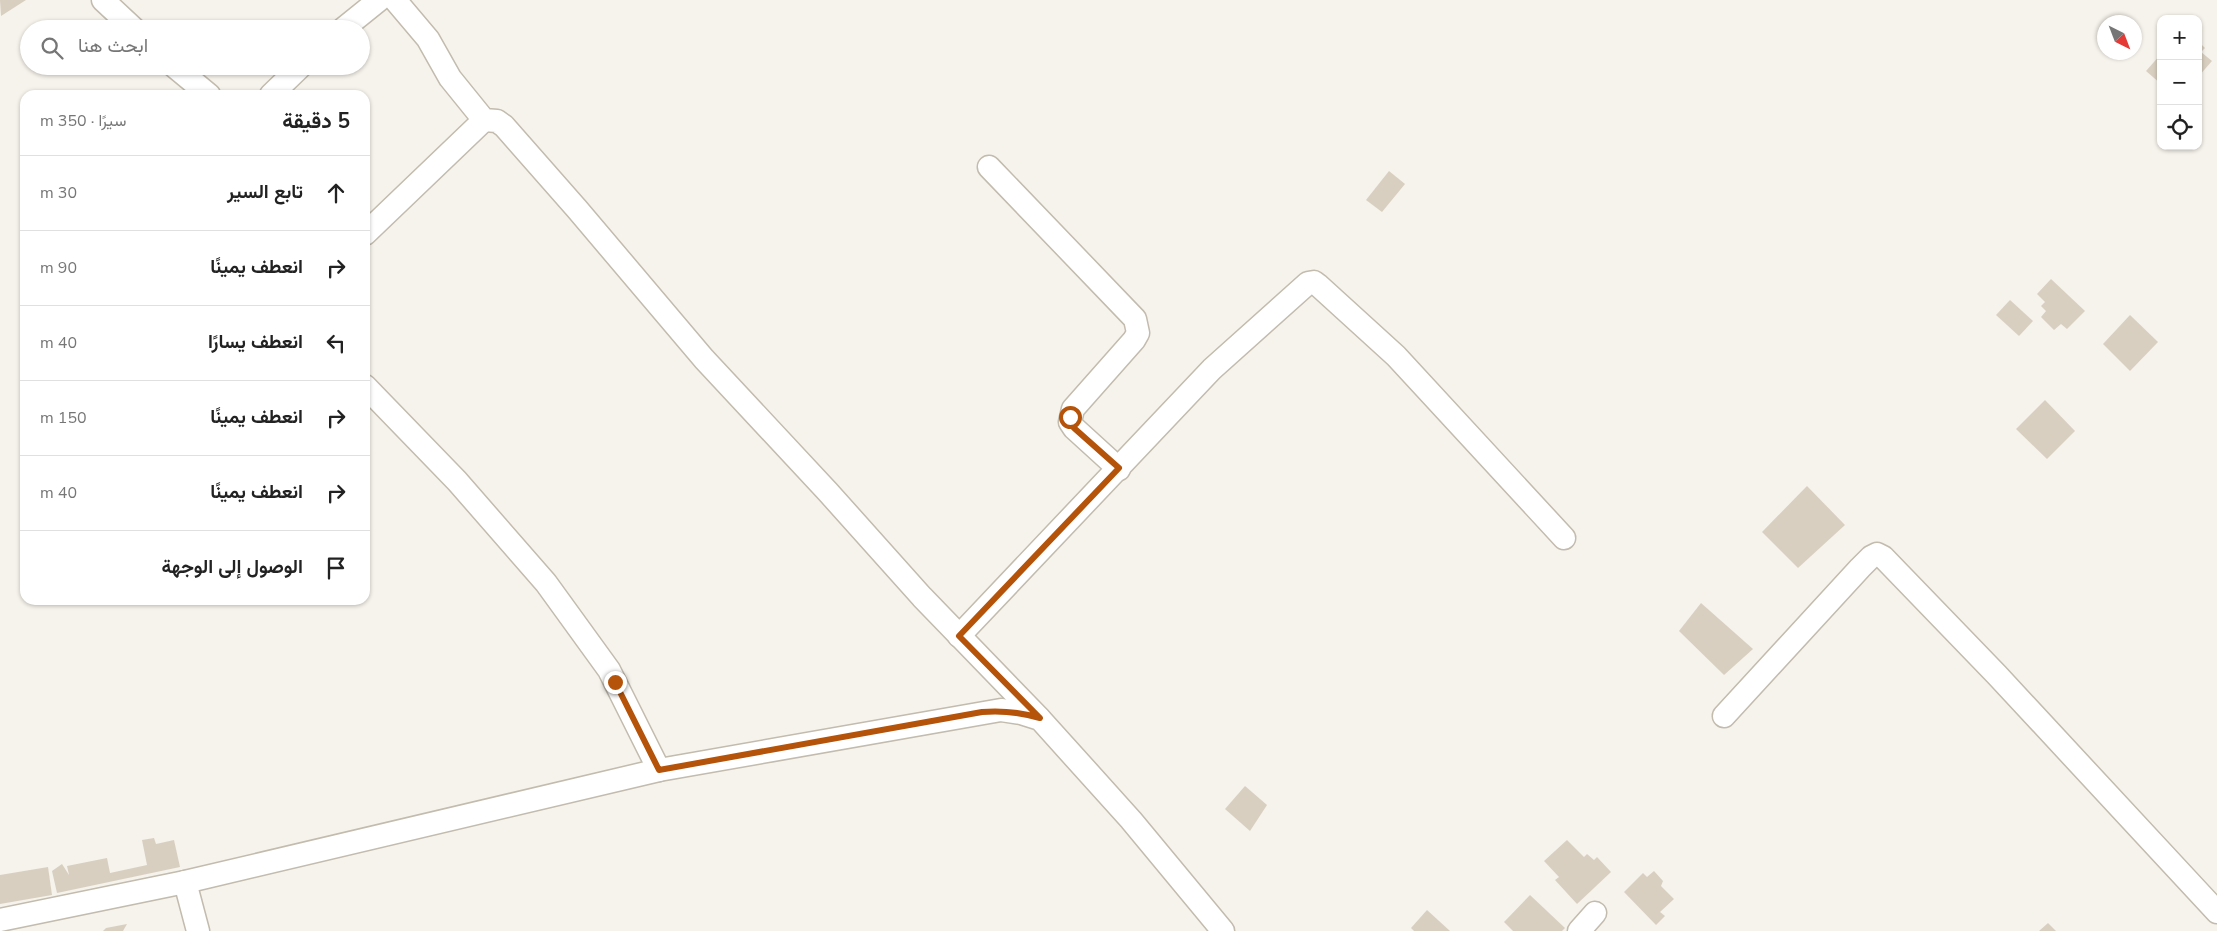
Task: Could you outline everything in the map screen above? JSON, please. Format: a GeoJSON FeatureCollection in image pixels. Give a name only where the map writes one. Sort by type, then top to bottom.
{"type":"FeatureCollection","features":[{"type":"Feature","properties":{"kind":"street"},"geometry":{"type":"LineString","coordinates":[[104,0],[125,20]]}},
{"type":"Feature","properties":{"kind":"street"},"geometry":{"type":"LineString","coordinates":[[354,20],[379,0]]}},
{"type":"Feature","properties":{"kind":"street"},"geometry":{"type":"LineString","coordinates":[[395,0],[423,33],[450,78],[484,120],[497,121],[504,126],[704,359],[959,636],[1040,718],[1131,820],[1223,931]]}},
{"type":"Feature","properties":{"kind":"street"},"geometry":{"type":"LineString","coordinates":[[185,75],[203,90]]}},
{"type":"Feature","properties":{"kind":"street"},"geometry":{"type":"LineString","coordinates":[[276,90],[292,75]]}},
{"type":"Feature","properties":{"kind":"street"},"geometry":{"type":"LineString","coordinates":[[370,229],[484,120]]}},
{"type":"Feature","properties":{"kind":"street"},"geometry":{"type":"LineString","coordinates":[[989,167],[1135,319],[1138,333],[1134,340],[1073,409],[1070,417],[1070,422],[1074,428],[1119,468]]}},
{"type":"Feature","properties":{"kind":"street"},"geometry":{"type":"LineString","coordinates":[[959,636],[1212,368],[1302,288],[1308,283],[1314,282],[1396,356],[1564,538]]}},
{"type":"Feature","properties":{"kind":"street"},"geometry":{"type":"LineString","coordinates":[[370,391],[457,480],[546,583],[609,670],[659,770]]}},
{"type":"Feature","properties":{"kind":"street"},"geometry":{"type":"LineString","coordinates":[[1724,716],[1860,568],[1877,554],[1883,557],[1990,668],[2217,912]]}},
{"type":"Feature","properties":{"kind":"street"},"geometry":{"type":"LineString","coordinates":[[0,920],[185,882],[659,770],[982,712],[1001,710],[1040,718]]}},
{"type":"Feature","properties":{"kind":"street"},"geometry":{"type":"LineString","coordinates":[[185,882],[198,931]]}},
{"type":"Feature","properties":{"kind":"street"},"geometry":{"type":"LineString","coordinates":[[1579,931],[1595,913]]}},
{"type":"Feature","properties":{"kind":"building"},"geometry":{"type":"Polygon","coordinates":[[[0,0],[26,0],[1,16],[0,0]]]}},
{"type":"Feature","properties":{"kind":"building"},"geometry":{"type":"Polygon","coordinates":[[[2202,53],[2212,61],[2202,72],[2202,53]]]}},
{"type":"Feature","properties":{"kind":"building"},"geometry":{"type":"Polygon","coordinates":[[[2157,59],[2157,81],[2146,71],[2157,59]]]}},
{"type":"Feature","properties":{"kind":"building"},"geometry":{"type":"Polygon","coordinates":[[[1389,171],[1405,184],[1382,212],[1366,200],[1389,171]]]}},
{"type":"Feature","properties":{"kind":"building"},"geometry":{"type":"Polygon","coordinates":[[[2051,279],[2085,311],[2067,329],[2061,324],[2054,330],[2041,317],[2046,311],[2041,306],[2045,302],[2037,294],[2051,279]]]}},
{"type":"Feature","properties":{"kind":"building"},"geometry":{"type":"Polygon","coordinates":[[[2010,300],[2033,321],[2019,336],[1996,315],[2010,300]]]}},
{"type":"Feature","properties":{"kind":"building"},"geometry":{"type":"Polygon","coordinates":[[[2130,315],[2158,342],[2130,371],[2103,344],[2130,315]]]}},
{"type":"Feature","properties":{"kind":"building"},"geometry":{"type":"Polygon","coordinates":[[[2045,400],[2075,431],[2047,459],[2016,429],[2045,400]]]}},
{"type":"Feature","properties":{"kind":"building"},"geometry":{"type":"Polygon","coordinates":[[[1807,486],[1845,525],[1798,568],[1762,532],[1807,486]]]}},
{"type":"Feature","properties":{"kind":"building"},"geometry":{"type":"Polygon","coordinates":[[[1701,603],[1753,649],[1724,675],[1679,631],[1701,603]]]}},
{"type":"Feature","properties":{"kind":"building"},"geometry":{"type":"Polygon","coordinates":[[[1245,786],[1267,805],[1250,831],[1225,809],[1245,786]]]}},
{"type":"Feature","properties":{"kind":"building"},"geometry":{"type":"Polygon","coordinates":[[[154,838],[156,844],[174,840],[180,867],[57,893],[52,871],[62,864],[69,875],[67,866],[107,858],[110,873],[147,865],[142,840],[154,838]]]}},
{"type":"Feature","properties":{"kind":"building"},"geometry":{"type":"Polygon","coordinates":[[[1567,840],[1584,857],[1587,854],[1594,860],[1597,857],[1611,872],[1577,904],[1555,880],[1559,877],[1544,861],[1567,840]]]}},
{"type":"Feature","properties":{"kind":"building"},"geometry":{"type":"Polygon","coordinates":[[[48,867],[52,895],[0,904],[0,875],[48,867]]]}},
{"type":"Feature","properties":{"kind":"building"},"geometry":{"type":"Polygon","coordinates":[[[1654,871],[1663,881],[1661,886],[1674,899],[1660,912],[1665,916],[1656,925],[1624,892],[1643,873],[1647,877],[1654,871]]]}},
{"type":"Feature","properties":{"kind":"building"},"geometry":{"type":"Polygon","coordinates":[[[1530,895],[1565,928],[1562,931],[1513,931],[1504,922],[1530,895]]]}},
{"type":"Feature","properties":{"kind":"building"},"geometry":{"type":"Polygon","coordinates":[[[1427,910],[1450,931],[1414,931],[1411,928],[1427,910]]]}},
{"type":"Feature","properties":{"kind":"building"},"geometry":{"type":"Polygon","coordinates":[[[2048,923],[2056,931],[2039,931],[2048,923]]]}},
{"type":"Feature","properties":{"kind":"building"},"geometry":{"type":"Polygon","coordinates":[[[127,924],[123,931],[103,931],[106,928],[127,924]]]}},
{"type":"Feature","properties":{"kind":"route"},"geometry":{"type":"LineString","coordinates":[[615,682],[659,770],[982,712],[1001,710],[1040,718],[959,636],[1119,468],[1074,428],[1070,422],[1070,417]]}}]}
